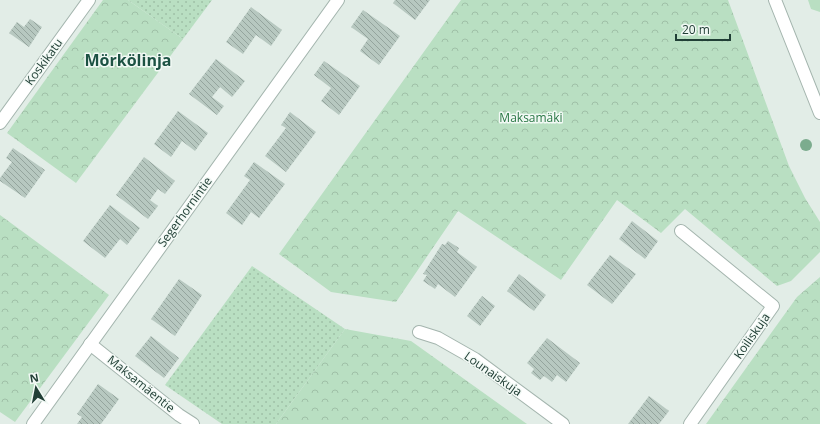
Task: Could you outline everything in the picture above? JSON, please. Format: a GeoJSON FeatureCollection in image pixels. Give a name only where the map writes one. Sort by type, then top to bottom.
{"type":"FeatureCollection","features":[{"type":"Feature","properties":{"kind":"street","name":"Koskikatu"},"geometry":{"type":"LineString","coordinates":[[0,123],[89,0]]}},
{"type":"Feature","properties":{"kind":"street","name":"Segerhornintie"},"geometry":{"type":"LineString","coordinates":[[33,424],[338,0]]}},
{"type":"Feature","properties":{"kind":"street"},"geometry":{"type":"LineString","coordinates":[[775,0],[820,113]]}},
{"type":"Feature","properties":{"kind":"street","name":"Koiliskuja"},"geometry":{"type":"LineString","coordinates":[[681,231],[773,306],[690,424]]}},
{"type":"Feature","properties":{"kind":"street","name":"Lounaiskuja"},"geometry":{"type":"LineString","coordinates":[[419,332],[438,338],[475,359],[563,424]]}},
{"type":"Feature","properties":{"kind":"street","name":"Maksamäentie"},"geometry":{"type":"LineString","coordinates":[[90,344],[179,415],[193,424]]}},
{"type":"Feature","properties":{"kind":"green space"},"geometry":{"type":"Polygon","coordinates":[[[103,0],[128,0],[183,39],[76,183],[7,133],[103,0]]]}},
{"type":"Feature","properties":{"kind":"green space"},"geometry":{"type":"Polygon","coordinates":[[[128,0],[212,0],[183,39],[128,0]]]}},
{"type":"Feature","properties":{"kind":"green space","name":"Maksamäki"},"geometry":{"type":"Polygon","coordinates":[[[461,0],[728,0],[789,166],[805,198],[820,222],[820,252],[791,281],[777,286],[685,209],[661,233],[617,200],[561,280],[458,211],[396,302],[331,292],[279,254],[461,0]]]}},
{"type":"Feature","properties":{"kind":"green space"},"geometry":{"type":"Polygon","coordinates":[[[808,0],[820,0],[820,12],[811,9],[808,0]]]}},
{"type":"Feature","properties":{"kind":"green space"},"geometry":{"type":"Polygon","coordinates":[[[0,215],[109,295],[15,422],[0,412],[0,215]]]}},
{"type":"Feature","properties":{"kind":"green space"},"geometry":{"type":"Polygon","coordinates":[[[252,266],[345,329],[276,424],[222,424],[165,385],[252,266]]]}},
{"type":"Feature","properties":{"kind":"green space"},"geometry":{"type":"Polygon","coordinates":[[[820,277],[820,424],[706,424],[797,297],[820,277]]]}},
{"type":"Feature","properties":{"kind":"green space"},"geometry":{"type":"Polygon","coordinates":[[[345,329],[411,341],[527,424],[276,424],[345,329]]]}},
{"type":"Feature","properties":{"kind":"building"},"geometry":{"type":"Polygon","coordinates":[[[395,0],[430,0],[415,20],[393,3],[395,0]]]}},
{"type":"Feature","properties":{"kind":"building"},"geometry":{"type":"Polygon","coordinates":[[[251,7],[282,30],[271,46],[256,35],[243,54],[226,42],[251,7]]]}},
{"type":"Feature","properties":{"kind":"building"},"geometry":{"type":"Polygon","coordinates":[[[363,10],[400,36],[379,65],[360,51],[368,39],[351,27],[363,10]]]}},
{"type":"Feature","properties":{"kind":"building"},"geometry":{"type":"Polygon","coordinates":[[[30,19],[42,27],[29,47],[9,33],[17,22],[24,27],[30,19]]]}},
{"type":"Feature","properties":{"kind":"building"},"geometry":{"type":"Polygon","coordinates":[[[216,59],[245,81],[232,97],[220,87],[212,97],[224,106],[217,115],[189,94],[216,59]]]}},
{"type":"Feature","properties":{"kind":"building"},"geometry":{"type":"Polygon","coordinates":[[[324,61],[360,86],[339,115],[321,101],[331,88],[314,75],[324,61]]]}},
{"type":"Feature","properties":{"kind":"building"},"geometry":{"type":"Polygon","coordinates":[[[178,111],[208,133],[195,151],[182,141],[171,157],[154,144],[178,111]]]}},
{"type":"Feature","properties":{"kind":"building"},"geometry":{"type":"Polygon","coordinates":[[[290,112],[316,132],[286,172],[265,156],[286,128],[281,125],[290,112]]]}},
{"type":"Feature","properties":{"kind":"building"},"geometry":{"type":"Polygon","coordinates":[[[13,148],[45,170],[25,198],[0,181],[0,178],[12,162],[6,158],[13,148]]]}},
{"type":"Feature","properties":{"kind":"building"},"geometry":{"type":"Polygon","coordinates":[[[144,157],[175,181],[165,194],[158,189],[150,200],[158,206],[148,219],[116,195],[144,157]]]}},
{"type":"Feature","properties":{"kind":"building"},"geometry":{"type":"Polygon","coordinates":[[[254,162],[285,184],[259,218],[251,212],[242,225],[226,213],[250,180],[244,176],[254,162]]]}},
{"type":"Feature","properties":{"kind":"building"},"geometry":{"type":"Polygon","coordinates":[[[110,205],[140,228],[127,245],[120,239],[105,258],[83,241],[110,205]]]}},
{"type":"Feature","properties":{"kind":"building"},"geometry":{"type":"Polygon","coordinates":[[[632,221],[658,241],[645,259],[619,239],[632,221]]]}},
{"type":"Feature","properties":{"kind":"building"},"geometry":{"type":"Polygon","coordinates":[[[448,241],[459,248],[457,252],[477,267],[455,297],[438,284],[435,289],[423,281],[427,275],[423,274],[442,244],[445,245],[448,241]]]}},
{"type":"Feature","properties":{"kind":"building"},"geometry":{"type":"Polygon","coordinates":[[[610,255],[636,274],[612,304],[587,285],[610,255]]]}},
{"type":"Feature","properties":{"kind":"building"},"geometry":{"type":"Polygon","coordinates":[[[519,274],[546,295],[534,311],[507,291],[519,274]]]}},
{"type":"Feature","properties":{"kind":"building"},"geometry":{"type":"Polygon","coordinates":[[[179,279],[202,295],[175,336],[151,319],[179,279]]]}},
{"type":"Feature","properties":{"kind":"building"},"geometry":{"type":"Polygon","coordinates":[[[482,296],[495,306],[480,326],[467,316],[482,296]]]}},
{"type":"Feature","properties":{"kind":"building"},"geometry":{"type":"Polygon","coordinates":[[[151,336],[179,358],[164,378],[135,356],[151,336]]]}},
{"type":"Feature","properties":{"kind":"building"},"geometry":{"type":"Polygon","coordinates":[[[547,338],[580,363],[566,382],[557,375],[552,382],[544,376],[540,380],[531,373],[534,369],[527,363],[547,338]]]}},
{"type":"Feature","properties":{"kind":"building"},"geometry":{"type":"Polygon","coordinates":[[[98,384],[119,399],[101,424],[77,424],[82,417],[77,414],[98,384]]]}},
{"type":"Feature","properties":{"kind":"building"},"geometry":{"type":"Polygon","coordinates":[[[649,396],[669,411],[659,424],[628,424],[649,396]]]}},
{"type":"Feature","properties":{"kind":"district","name":"Mörkölinja"},"geometry":{"type":"Point","coordinates":[128,60]}}]}
